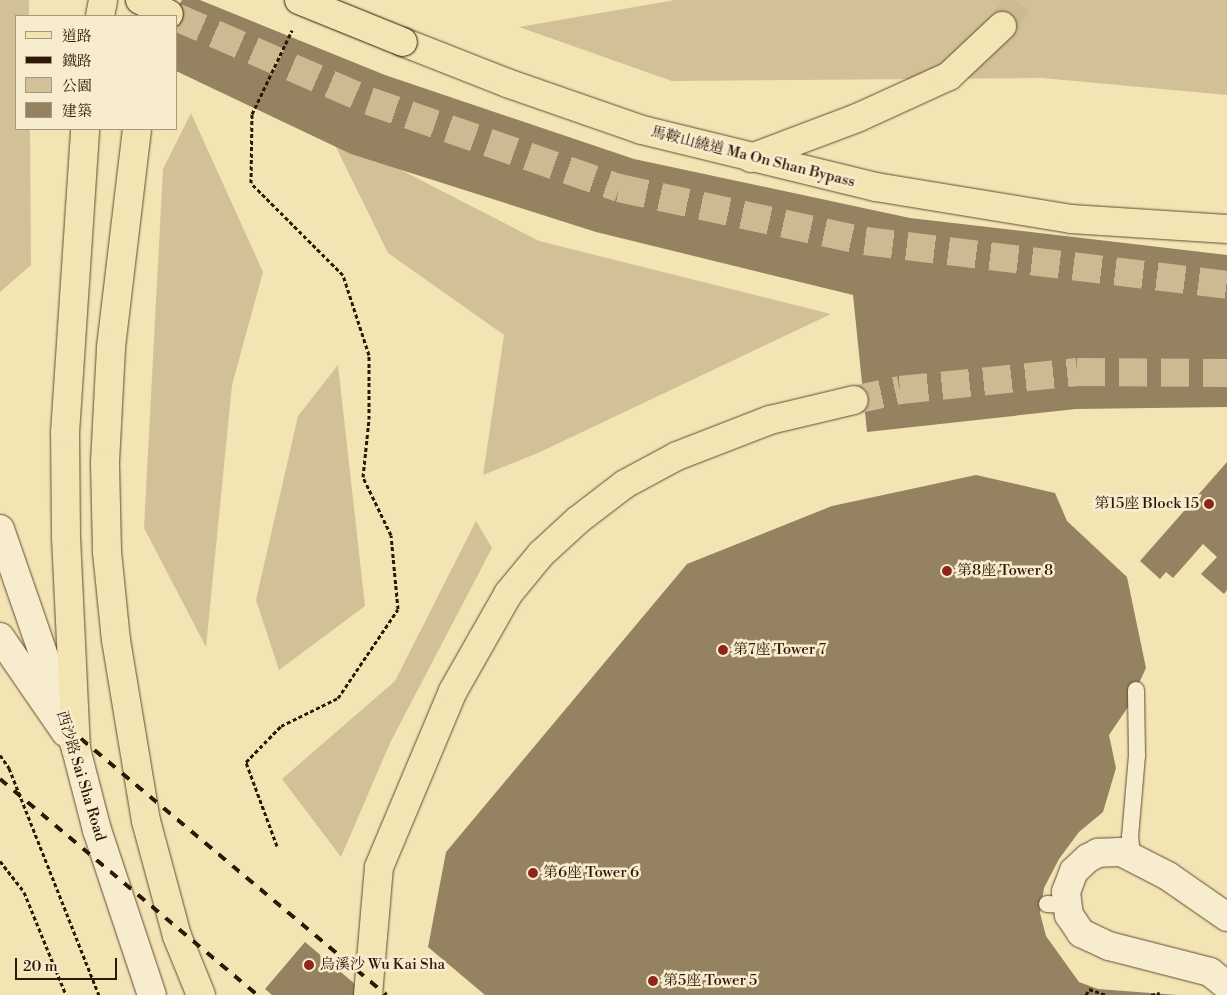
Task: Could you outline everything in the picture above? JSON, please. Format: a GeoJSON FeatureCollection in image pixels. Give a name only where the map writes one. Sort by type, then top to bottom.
{"type":"FeatureCollection","features":[{"type":"Feature","properties":{"kind":"main road"},"geometry":{"type":"LineString","coordinates":[[100,15],[103,0]]}},
{"type":"Feature","properties":{"kind":"main road"},"geometry":{"type":"LineString","coordinates":[[140,0],[158,10]]}},
{"type":"Feature","properties":{"kind":"main road","name":"馬鞍山繞道 Ma On Shan Bypass"},"geometry":{"type":"LineString","coordinates":[[299,0],[507,83],[642,130],[751,158],[876,187],[1071,219],[1227,229]]}},
{"type":"Feature","properties":{"kind":"main road"},"geometry":{"type":"LineString","coordinates":[[751,158],[857,118],[949,76],[1002,26]]}},
{"type":"Feature","properties":{"kind":"main road"},"geometry":{"type":"LineString","coordinates":[[76,749],[66,538],[65,433],[85,130]]}},
{"type":"Feature","properties":{"kind":"main road"},"geometry":{"type":"LineString","coordinates":[[137,130],[117,281],[110,357],[106,463],[107,552],[116,640],[146,821],[177,936],[200,995]]}},
{"type":"Feature","properties":{"kind":"main road"},"geometry":{"type":"LineString","coordinates":[[368,995],[379,867],[453,691],[508,594],[541,554],[578,520],[625,484],[677,456],[770,420],[854,400]]}},
{"type":"Feature","properties":{"kind":"street","name":"西沙路 Sai Sha Road"},"geometry":{"type":"LineString","coordinates":[[0,529],[76,749],[97,830],[152,995]]}},
{"type":"Feature","properties":{"kind":"street"},"geometry":{"type":"LineString","coordinates":[[0,637],[76,749]]}},
{"type":"Feature","properties":{"kind":"street"},"geometry":{"type":"LineString","coordinates":[[1227,917],[1132,855],[1110,851],[1098,853],[1080,864],[1059,891],[1081,933],[1109,954],[1210,972],[1227,986]]}},
{"type":"Feature","properties":{"kind":"lane"},"geometry":{"type":"LineString","coordinates":[[1132,855],[1130,837],[1137,756],[1136,690]]}},
{"type":"Feature","properties":{"kind":"path"},"geometry":{"type":"LineString","coordinates":[[277,846],[246,762],[281,726],[338,698],[398,609],[391,535],[363,477],[369,419],[369,355],[343,275],[251,183],[252,114],[294,26]]}},
{"type":"Feature","properties":{"kind":"path"},"geometry":{"type":"LineString","coordinates":[[0,755],[9,768],[99,995]]}},
{"type":"Feature","properties":{"kind":"path"},"geometry":{"type":"LineString","coordinates":[[0,861],[24,892],[66,995]]}},
{"type":"Feature","properties":{"kind":"path"},"geometry":{"type":"LineString","coordinates":[[1086,995],[1089,988],[1106,995]]}},
{"type":"Feature","properties":{"kind":"green space"},"geometry":{"type":"Polygon","coordinates":[[[0,0],[29,0],[29,15],[15,15],[15,130],[30,130],[31,265],[0,292],[0,0]]]}},
{"type":"Feature","properties":{"kind":"green space"},"geometry":{"type":"Polygon","coordinates":[[[675,0],[1227,0],[1227,95],[1042,78],[672,81],[519,27],[675,0]]]}},
{"type":"Feature","properties":{"kind":"green space"},"geometry":{"type":"Polygon","coordinates":[[[191,113],[263,272],[232,385],[206,647],[144,528],[163,169],[191,113]]]}},
{"type":"Feature","properties":{"kind":"green space"},"geometry":{"type":"Polygon","coordinates":[[[329,133],[539,241],[831,314],[538,453],[483,475],[504,335],[388,253],[329,133]]]}},
{"type":"Feature","properties":{"kind":"green space"},"geometry":{"type":"Polygon","coordinates":[[[338,365],[365,606],[279,670],[256,600],[298,416],[338,365]]]}},
{"type":"Feature","properties":{"kind":"green space"},"geometry":{"type":"Polygon","coordinates":[[[476,521],[492,548],[390,743],[341,857],[282,779],[395,681],[476,521]]]}},
{"type":"Feature","properties":{"kind":"building"},"geometry":{"type":"Polygon","coordinates":[[[182,0],[200,0],[385,75],[634,159],[910,218],[1227,255],[1227,407],[1076,409],[867,432],[853,295],[596,232],[351,154],[178,72],[178,15],[174,15],[182,0]]]}},
{"type":"Feature","properties":{"kind":"building","name":"第15座 Block 15"},"geometry":{"type":"Polygon","coordinates":[[[1227,462],[1227,590],[1224,594],[1201,574],[1217,557],[1203,544],[1173,578],[1166,572],[1160,579],[1140,561],[1227,462]]]}},
{"type":"Feature","properties":{"kind":"building"},"geometry":{"type":"Polygon","coordinates":[[[976,475],[1055,493],[1067,521],[1127,577],[1146,668],[1128,707],[1109,735],[1116,768],[1103,812],[1079,832],[1059,859],[1044,888],[1040,913],[1046,936],[1079,982],[1098,989],[1177,995],[485,995],[428,947],[446,852],[687,564],[832,506],[976,475]]]}},
{"type":"Feature","properties":{"kind":"building","name":"烏溪沙 Wu Kai Sha"},"geometry":{"type":"Polygon","coordinates":[[[305,942],[368,995],[272,995],[265,989],[305,942]]]}},
{"type":"Feature","properties":{"kind":"tunnel"},"geometry":{"type":"LineString","coordinates":[[1002,26],[1019,0]]}},
{"type":"Feature","properties":{"kind":"tunnel"},"geometry":{"type":"LineString","coordinates":[[178,18],[369,101],[619,188],[865,241],[1227,285]]}},
{"type":"Feature","properties":{"kind":"tunnel"},"geometry":{"type":"LineString","coordinates":[[854,400],[900,390],[1077,372],[1227,373]]}},
{"type":"Feature","properties":{"kind":"railway"},"geometry":{"type":"LineString","coordinates":[[67,727],[386,995]]}},
{"type":"Feature","properties":{"kind":"railway"},"geometry":{"type":"LineString","coordinates":[[0,779],[257,995]]}},
{"type":"Feature","properties":{"kind":"place","name":"第15座 Block 15"},"geometry":{"type":"Point","coordinates":[1209,504]}},
{"type":"Feature","properties":{"kind":"place","name":"第8座 Tower 8"},"geometry":{"type":"Point","coordinates":[947,571]}},
{"type":"Feature","properties":{"kind":"place","name":"第7座 Tower 7"},"geometry":{"type":"Point","coordinates":[723,650]}},
{"type":"Feature","properties":{"kind":"place","name":"第6座 Tower 6"},"geometry":{"type":"Point","coordinates":[533,873]}},
{"type":"Feature","properties":{"kind":"place","name":"烏溪沙 Wu Kai Sha"},"geometry":{"type":"Point","coordinates":[309,965]}},
{"type":"Feature","properties":{"kind":"place","name":"第5座 Tower 5"},"geometry":{"type":"Point","coordinates":[653,981]}}]}
